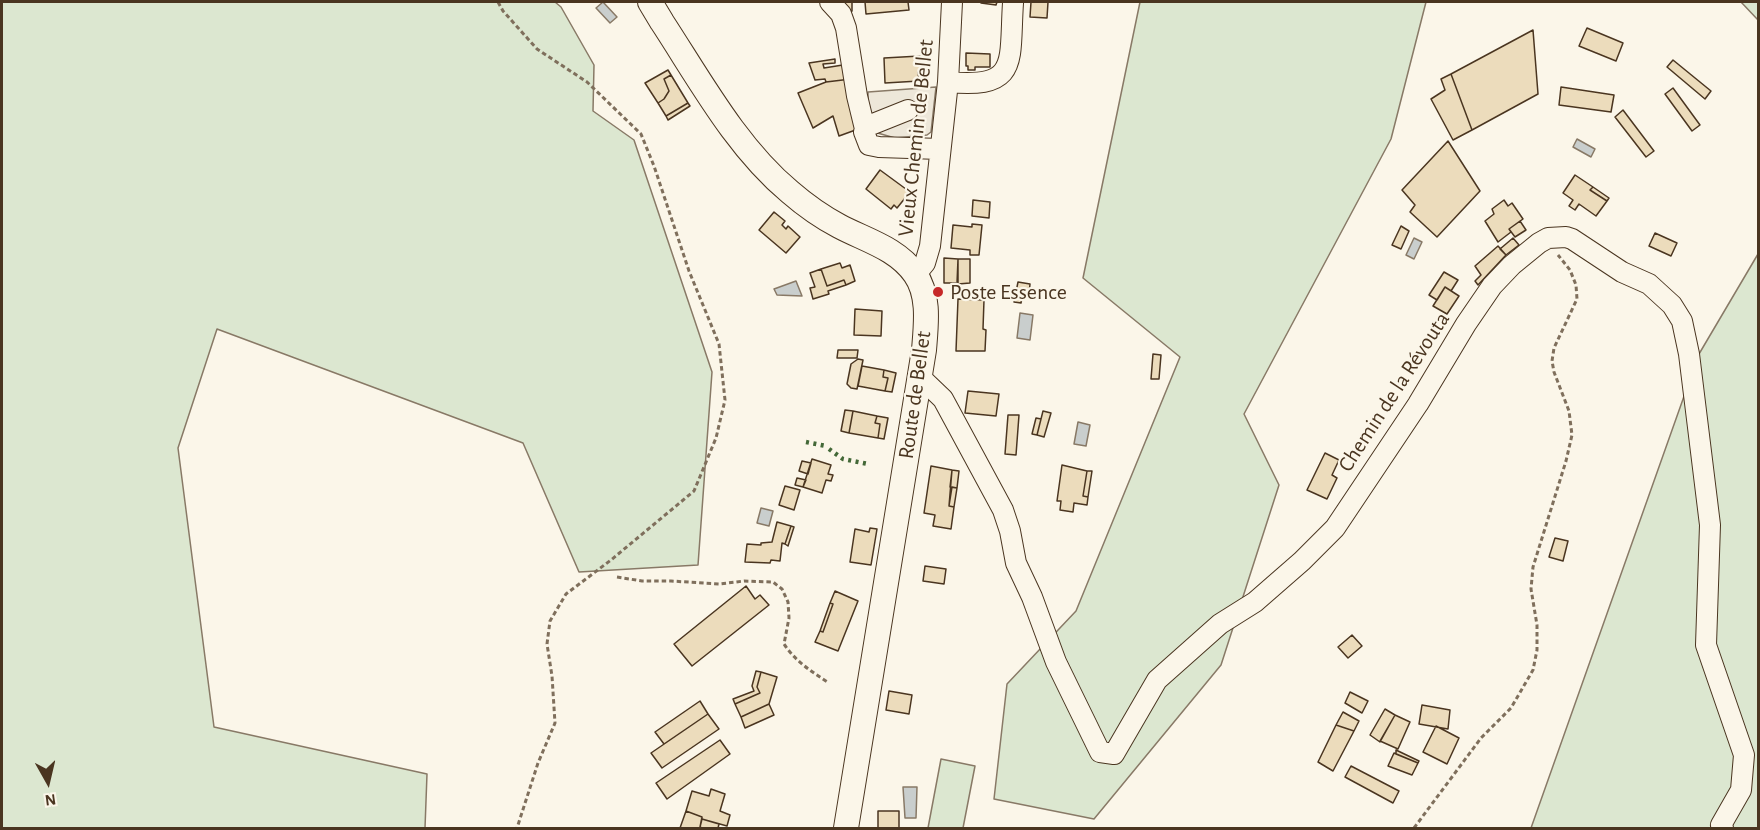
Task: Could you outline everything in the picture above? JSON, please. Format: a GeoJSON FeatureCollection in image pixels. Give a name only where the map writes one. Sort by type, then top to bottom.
{"type":"FeatureCollection","features":[{"type":"Feature","properties":{"kind":"main road","name":"Route de Bellet"},"geometry":{"type":"LineString","coordinates":[[650,2],[746,148],[766,171],[811,208],[836,225],[885,248],[905,262],[915,274],[924,297],[926,323],[920,377],[846,828]]}},
{"type":"Feature","properties":{"kind":"street"},"geometry":{"type":"LineString","coordinates":[[830,2],[841,14],[846,28],[857,96],[866,129]]}},
{"type":"Feature","properties":{"kind":"street","name":"Vieux Chemin de Bellet"},"geometry":{"type":"LineString","coordinates":[[915,274],[925,263],[930,246],[948,81],[952,2]]}},
{"type":"Feature","properties":{"kind":"street"},"geometry":{"type":"LineString","coordinates":[[948,81],[982,83],[993,81],[1001,75],[1010,57],[1013,3]]}},
{"type":"Feature","properties":{"kind":"street"},"geometry":{"type":"LineString","coordinates":[[908,110],[868,126],[864,132],[868,145],[940,149]]}},
{"type":"Feature","properties":{"kind":"street"},"geometry":{"type":"LineString","coordinates":[[1539,243],[1557,237],[1572,239],[1622,272],[1649,285],[1672,304],[1682,321],[1689,354],[1710,525],[1706,645],[1744,754],[1741,790],[1721,825],[1723,828]]}},
{"type":"Feature","properties":{"kind":"street","name":"Chemin de la Révouta"},"geometry":{"type":"LineString","coordinates":[[920,377],[947,406],[1003,510],[1016,563],[1032,597],[1056,662],[1100,752],[1114,754],[1157,681],[1220,624],[1263,595],[1335,528],[1418,405],[1483,297],[1504,272],[1539,243]]}},
{"type":"Feature","properties":{"kind":"path"},"geometry":{"type":"LineString","coordinates":[[498,2],[503,11],[537,49],[587,82],[640,134],[654,166],[690,271],[719,344],[725,400],[716,438],[694,491],[566,594],[550,621],[547,644],[555,723],[538,763],[517,828]]}},
{"type":"Feature","properties":{"kind":"path"},"geometry":{"type":"LineString","coordinates":[[1414,828],[1481,738],[1511,708],[1533,670],[1537,650],[1537,625],[1531,589],[1533,567],[1572,435],[1569,411],[1552,361],[1554,348],[1578,299],[1576,285],[1563,259],[1539,243]]}},
{"type":"Feature","properties":{"kind":"path"},"geometry":{"type":"LineString","coordinates":[[617,577],[642,581],[671,580],[719,584],[744,581],[773,582],[782,589],[788,602],[789,618],[784,644],[807,670],[829,683]]}},
{"type":"Feature","properties":{"kind":"green space"},"geometry":{"type":"Polygon","coordinates":[[[2,2],[555,2],[561,7],[594,65],[593,111],[634,140],[712,372],[698,565],[579,572],[523,443],[217,329],[178,448],[214,727],[427,774],[425,828],[2,828],[2,2]]]}},
{"type":"Feature","properties":{"kind":"green space"},"geometry":{"type":"Polygon","coordinates":[[[1140,2],[1426,2],[1391,139],[1244,414],[1279,485],[1221,665],[1094,819],[994,799],[1007,684],[1076,611],[1180,357],[1083,278],[1140,2]]]}},
{"type":"Feature","properties":{"kind":"green space"},"geometry":{"type":"Polygon","coordinates":[[[1741,2],[1758,2],[1758,20],[1741,2]]]}},
{"type":"Feature","properties":{"kind":"green space"},"geometry":{"type":"Polygon","coordinates":[[[1758,254],[1758,828],[1531,828],[1699,354],[1758,254]]]}},
{"type":"Feature","properties":{"kind":"green space"},"geometry":{"type":"Polygon","coordinates":[[[941,759],[975,766],[963,828],[928,828],[941,759]]]}},
{"type":"Feature","properties":{"kind":"shaded area"},"geometry":{"type":"Polygon","coordinates":[[[603,2],[617,17],[610,23],[596,8],[603,2]]]}},
{"type":"Feature","properties":{"kind":"shaded area"},"geometry":{"type":"Polygon","coordinates":[[[936,87],[931,132],[927,135],[895,138],[874,132],[864,100],[868,99],[868,92],[936,87]]]}},
{"type":"Feature","properties":{"kind":"shaded area"},"geometry":{"type":"Polygon","coordinates":[[[1577,139],[1595,149],[1591,157],[1573,147],[1577,139]]]}},
{"type":"Feature","properties":{"kind":"shaded area"},"geometry":{"type":"Polygon","coordinates":[[[1414,238],[1422,242],[1414,259],[1406,255],[1414,238]]]}},
{"type":"Feature","properties":{"kind":"shaded area"},"geometry":{"type":"Polygon","coordinates":[[[796,281],[802,296],[777,295],[774,289],[796,281]]]}},
{"type":"Feature","properties":{"kind":"shaded area"},"geometry":{"type":"Polygon","coordinates":[[[1020,313],[1033,315],[1030,340],[1017,338],[1020,313]]]}},
{"type":"Feature","properties":{"kind":"shaded area"},"geometry":{"type":"Polygon","coordinates":[[[1078,422],[1090,425],[1086,446],[1074,444],[1078,422]]]}},
{"type":"Feature","properties":{"kind":"shaded area"},"geometry":{"type":"Polygon","coordinates":[[[761,508],[773,511],[769,526],[757,523],[761,508]]]}},
{"type":"Feature","properties":{"kind":"shaded area"},"geometry":{"type":"Polygon","coordinates":[[[903,787],[917,787],[916,818],[905,818],[903,787]]]}},
{"type":"Feature","properties":{"kind":"building"},"geometry":{"type":"Polygon","coordinates":[[[843,2],[852,2],[852,11],[847,13],[843,2]]]}},
{"type":"Feature","properties":{"kind":"building"},"geometry":{"type":"Polygon","coordinates":[[[865,2],[908,2],[909,10],[866,14],[865,2]]]}},
{"type":"Feature","properties":{"kind":"building"},"geometry":{"type":"Polygon","coordinates":[[[981,2],[997,2],[996,5],[981,2]]]}},
{"type":"Feature","properties":{"kind":"building"},"geometry":{"type":"Polygon","coordinates":[[[1031,2],[1048,2],[1047,18],[1030,17],[1031,2]]]}},
{"type":"Feature","properties":{"kind":"building"},"geometry":{"type":"Polygon","coordinates":[[[1587,28],[1623,43],[1616,61],[1579,46],[1587,28]]]}},
{"type":"Feature","properties":{"kind":"building"},"geometry":{"type":"Polygon","coordinates":[[[1533,30],[1538,94],[1472,130],[1451,74],[1533,30]]]}},
{"type":"Feature","properties":{"kind":"building"},"geometry":{"type":"Polygon","coordinates":[[[966,53],[990,54],[990,67],[975,67],[975,70],[968,70],[966,53]]]}},
{"type":"Feature","properties":{"kind":"building"},"geometry":{"type":"Polygon","coordinates":[[[920,56],[919,81],[885,83],[884,58],[920,56]]]}},
{"type":"Feature","properties":{"kind":"building"},"geometry":{"type":"Polygon","coordinates":[[[835,59],[835,63],[823,64],[824,68],[849,64],[851,79],[826,82],[825,79],[815,80],[809,63],[835,59]]]}},
{"type":"Feature","properties":{"kind":"building"},"geometry":{"type":"Polygon","coordinates":[[[1673,60],[1711,91],[1705,99],[1667,67],[1673,60]]]}},
{"type":"Feature","properties":{"kind":"building"},"geometry":{"type":"Polygon","coordinates":[[[668,70],[671,75],[664,79],[669,91],[658,103],[645,83],[668,70]]]}},
{"type":"Feature","properties":{"kind":"building"},"geometry":{"type":"Polygon","coordinates":[[[1451,74],[1472,130],[1453,140],[1431,99],[1445,90],[1441,79],[1451,74]]]}},
{"type":"Feature","properties":{"kind":"building"},"geometry":{"type":"Polygon","coordinates":[[[671,75],[688,103],[666,116],[658,103],[669,91],[664,79],[671,75]]]}},
{"type":"Feature","properties":{"kind":"building"},"geometry":{"type":"Polygon","coordinates":[[[851,79],[861,128],[839,136],[833,116],[813,128],[798,93],[826,82],[851,79]]]}},
{"type":"Feature","properties":{"kind":"building"},"geometry":{"type":"Polygon","coordinates":[[[1561,87],[1614,95],[1611,112],[1559,105],[1561,87]]]}},
{"type":"Feature","properties":{"kind":"building"},"geometry":{"type":"Polygon","coordinates":[[[1673,88],[1700,125],[1692,131],[1665,94],[1673,88]]]}},
{"type":"Feature","properties":{"kind":"building"},"geometry":{"type":"Polygon","coordinates":[[[688,103],[690,106],[668,120],[666,116],[688,103]]]}},
{"type":"Feature","properties":{"kind":"building"},"geometry":{"type":"Polygon","coordinates":[[[1623,110],[1654,151],[1646,157],[1615,117],[1623,110]]]}},
{"type":"Feature","properties":{"kind":"building"},"geometry":{"type":"Polygon","coordinates":[[[1448,141],[1480,191],[1437,237],[1410,212],[1415,205],[1402,190],[1448,141]]]}},
{"type":"Feature","properties":{"kind":"building"},"geometry":{"type":"Polygon","coordinates":[[[880,170],[910,192],[897,208],[894,205],[891,209],[866,189],[880,170]]]}},
{"type":"Feature","properties":{"kind":"building"},"geometry":{"type":"Polygon","coordinates":[[[1575,175],[1593,187],[1590,190],[1607,201],[1596,216],[1579,204],[1575,210],[1569,206],[1573,200],[1563,193],[1575,175]]]}},
{"type":"Feature","properties":{"kind":"building"},"geometry":{"type":"Polygon","coordinates":[[[1593,187],[1609,198],[1607,201],[1590,190],[1593,187]]]}},
{"type":"Feature","properties":{"kind":"building"},"geometry":{"type":"Polygon","coordinates":[[[973,200],[990,202],[989,218],[972,216],[973,200]]]}},
{"type":"Feature","properties":{"kind":"building"},"geometry":{"type":"Polygon","coordinates":[[[1504,200],[1508,206],[1512,203],[1523,219],[1509,229],[1511,232],[1498,242],[1485,221],[1494,214],[1492,209],[1504,200]]]}},
{"type":"Feature","properties":{"kind":"building"},"geometry":{"type":"Polygon","coordinates":[[[774,212],[785,221],[782,225],[786,229],[788,226],[800,237],[786,253],[759,230],[774,212]]]}},
{"type":"Feature","properties":{"kind":"building"},"geometry":{"type":"Polygon","coordinates":[[[1520,221],[1526,230],[1515,237],[1509,229],[1520,221]]]}},
{"type":"Feature","properties":{"kind":"building"},"geometry":{"type":"Polygon","coordinates":[[[972,224],[982,225],[979,255],[970,255],[970,250],[951,248],[953,225],[972,227],[972,224]]]}},
{"type":"Feature","properties":{"kind":"building"},"geometry":{"type":"Polygon","coordinates":[[[1401,226],[1409,231],[1401,249],[1392,245],[1401,226]]]}},
{"type":"Feature","properties":{"kind":"building"},"geometry":{"type":"Polygon","coordinates":[[[1655,233],[1677,243],[1671,256],[1649,246],[1655,233]]]}},
{"type":"Feature","properties":{"kind":"building"},"geometry":{"type":"Polygon","coordinates":[[[1513,238],[1519,245],[1506,255],[1500,249],[1513,238]]]}},
{"type":"Feature","properties":{"kind":"building"},"geometry":{"type":"Polygon","coordinates":[[[1498,246],[1506,255],[1478,285],[1475,281],[1481,275],[1475,266],[1498,246]]]}},
{"type":"Feature","properties":{"kind":"building"},"geometry":{"type":"Polygon","coordinates":[[[944,258],[958,259],[957,283],[944,283],[944,258]]]}},
{"type":"Feature","properties":{"kind":"building"},"geometry":{"type":"Polygon","coordinates":[[[958,259],[970,259],[970,283],[958,284],[958,259]]]}},
{"type":"Feature","properties":{"kind":"building"},"geometry":{"type":"Polygon","coordinates":[[[840,263],[842,268],[850,265],[855,281],[846,285],[844,280],[827,286],[821,269],[840,263]]]}},
{"type":"Feature","properties":{"kind":"building"},"geometry":{"type":"Polygon","coordinates":[[[821,269],[827,286],[844,280],[846,285],[813,299],[810,288],[815,287],[810,273],[821,269]]]}},
{"type":"Feature","properties":{"kind":"building"},"geometry":{"type":"Polygon","coordinates":[[[1444,272],[1458,280],[1451,291],[1445,287],[1437,300],[1429,295],[1444,272]]]}},
{"type":"Feature","properties":{"kind":"building"},"geometry":{"type":"Polygon","coordinates":[[[1018,282],[1030,284],[1029,294],[1023,293],[1021,303],[1014,302],[1018,282]]]}},
{"type":"Feature","properties":{"kind":"building"},"geometry":{"type":"Polygon","coordinates":[[[1445,287],[1459,296],[1447,314],[1433,306],[1445,287]]]}},
{"type":"Feature","properties":{"kind":"building"},"geometry":{"type":"Polygon","coordinates":[[[958,299],[984,300],[985,351],[956,351],[958,299]]]}},
{"type":"Feature","properties":{"kind":"building"},"geometry":{"type":"Polygon","coordinates":[[[855,309],[882,311],[881,336],[854,335],[855,309]]]}},
{"type":"Feature","properties":{"kind":"building"},"geometry":{"type":"Polygon","coordinates":[[[838,350],[858,350],[857,358],[837,358],[838,350]]]}},
{"type":"Feature","properties":{"kind":"building"},"geometry":{"type":"Polygon","coordinates":[[[1153,354],[1161,355],[1159,379],[1151,379],[1153,354]]]}},
{"type":"Feature","properties":{"kind":"building"},"geometry":{"type":"Polygon","coordinates":[[[858,359],[863,360],[857,389],[847,384],[851,364],[858,359]]]}},
{"type":"Feature","properties":{"kind":"building"},"geometry":{"type":"Polygon","coordinates":[[[862,366],[884,370],[883,377],[888,378],[885,391],[858,386],[862,366]]]}},
{"type":"Feature","properties":{"kind":"building"},"geometry":{"type":"Polygon","coordinates":[[[884,370],[896,373],[892,392],[885,391],[888,378],[883,377],[884,370]]]}},
{"type":"Feature","properties":{"kind":"building"},"geometry":{"type":"Polygon","coordinates":[[[968,391],[999,394],[996,416],[965,413],[968,391]]]}},
{"type":"Feature","properties":{"kind":"building"},"geometry":{"type":"Polygon","coordinates":[[[845,410],[853,411],[849,433],[841,431],[845,410]]]}},
{"type":"Feature","properties":{"kind":"building"},"geometry":{"type":"Polygon","coordinates":[[[853,411],[877,416],[875,423],[880,424],[878,438],[849,433],[853,411]]]}},
{"type":"Feature","properties":{"kind":"building"},"geometry":{"type":"Polygon","coordinates":[[[1043,411],[1051,413],[1044,437],[1037,435],[1043,411]]]}},
{"type":"Feature","properties":{"kind":"building"},"geometry":{"type":"Polygon","coordinates":[[[1008,415],[1019,415],[1016,455],[1005,454],[1008,415]]]}},
{"type":"Feature","properties":{"kind":"building"},"geometry":{"type":"Polygon","coordinates":[[[877,416],[888,418],[884,439],[878,438],[880,424],[875,423],[877,416]]]}},
{"type":"Feature","properties":{"kind":"building"},"geometry":{"type":"Polygon","coordinates":[[[1036,418],[1041,419],[1037,435],[1032,434],[1036,418]]]}},
{"type":"Feature","properties":{"kind":"building"},"geometry":{"type":"Polygon","coordinates":[[[1325,453],[1339,460],[1332,475],[1337,478],[1327,499],[1307,490],[1325,453]]]}},
{"type":"Feature","properties":{"kind":"building"},"geometry":{"type":"Polygon","coordinates":[[[812,459],[831,465],[828,474],[833,475],[831,481],[826,480],[822,493],[803,487],[812,459]]]}},
{"type":"Feature","properties":{"kind":"building"},"geometry":{"type":"Polygon","coordinates":[[[802,461],[811,463],[808,474],[799,471],[802,461]]]}},
{"type":"Feature","properties":{"kind":"building"},"geometry":{"type":"Polygon","coordinates":[[[1062,465],[1087,471],[1083,496],[1088,497],[1087,505],[1074,503],[1073,512],[1060,510],[1061,501],[1057,501],[1062,465]]]}},
{"type":"Feature","properties":{"kind":"building"},"geometry":{"type":"Polygon","coordinates":[[[931,466],[952,470],[949,506],[954,507],[951,529],[933,526],[935,515],[924,513],[931,466]]]}},
{"type":"Feature","properties":{"kind":"building"},"geometry":{"type":"Polygon","coordinates":[[[952,470],[959,471],[957,488],[950,487],[952,470]]]}},
{"type":"Feature","properties":{"kind":"building"},"geometry":{"type":"Polygon","coordinates":[[[1087,471],[1092,471],[1088,497],[1083,496],[1087,471]]]}},
{"type":"Feature","properties":{"kind":"building"},"geometry":{"type":"Polygon","coordinates":[[[797,478],[806,480],[803,487],[795,485],[797,478]]]}},
{"type":"Feature","properties":{"kind":"building"},"geometry":{"type":"Polygon","coordinates":[[[785,486],[800,490],[794,510],[779,505],[785,486]]]}},
{"type":"Feature","properties":{"kind":"building"},"geometry":{"type":"Polygon","coordinates":[[[952,487],[957,488],[954,507],[949,506],[952,487]]]}},
{"type":"Feature","properties":{"kind":"building"},"geometry":{"type":"Polygon","coordinates":[[[777,522],[791,526],[785,544],[782,543],[780,561],[745,562],[747,544],[761,545],[761,543],[772,542],[777,522]]]}},
{"type":"Feature","properties":{"kind":"building"},"geometry":{"type":"Polygon","coordinates":[[[791,526],[794,527],[788,546],[785,544],[791,526]]]}},
{"type":"Feature","properties":{"kind":"building"},"geometry":{"type":"Polygon","coordinates":[[[870,528],[877,529],[871,565],[850,562],[855,529],[869,532],[870,528]]]}},
{"type":"Feature","properties":{"kind":"building"},"geometry":{"type":"Polygon","coordinates":[[[1555,538],[1568,541],[1563,561],[1549,557],[1555,538]]]}},
{"type":"Feature","properties":{"kind":"building"},"geometry":{"type":"Polygon","coordinates":[[[925,566],[946,569],[944,584],[923,581],[925,566]]]}},
{"type":"Feature","properties":{"kind":"building"},"geometry":{"type":"Polygon","coordinates":[[[746,586],[755,599],[760,595],[769,605],[692,666],[674,644],[746,586]]]}},
{"type":"Feature","properties":{"kind":"building"},"geometry":{"type":"Polygon","coordinates":[[[835,591],[858,601],[838,651],[815,642],[820,631],[823,632],[835,591]]]}},
{"type":"Feature","properties":{"kind":"building"},"geometry":{"type":"Polygon","coordinates":[[[830,603],[833,604],[823,632],[820,631],[830,603]]]}},
{"type":"Feature","properties":{"kind":"building"},"geometry":{"type":"Polygon","coordinates":[[[1352,635],[1362,646],[1348,658],[1338,647],[1352,635]]]}},
{"type":"Feature","properties":{"kind":"building"},"geometry":{"type":"Polygon","coordinates":[[[756,671],[761,672],[757,687],[760,693],[735,704],[733,699],[754,691],[752,686],[756,671]]]}},
{"type":"Feature","properties":{"kind":"building"},"geometry":{"type":"Polygon","coordinates":[[[761,672],[777,677],[769,704],[741,717],[735,704],[760,693],[757,687],[761,672]]]}},
{"type":"Feature","properties":{"kind":"building"},"geometry":{"type":"Polygon","coordinates":[[[889,691],[912,695],[909,714],[886,710],[889,691]]]}},
{"type":"Feature","properties":{"kind":"building"},"geometry":{"type":"Polygon","coordinates":[[[1350,692],[1368,701],[1362,713],[1345,703],[1350,692]]]}},
{"type":"Feature","properties":{"kind":"building"},"geometry":{"type":"Polygon","coordinates":[[[700,701],[708,714],[664,744],[655,732],[700,701]]]}},
{"type":"Feature","properties":{"kind":"building"},"geometry":{"type":"Polygon","coordinates":[[[769,704],[774,715],[745,728],[741,717],[769,704]]]}},
{"type":"Feature","properties":{"kind":"building"},"geometry":{"type":"Polygon","coordinates":[[[1422,705],[1450,710],[1448,729],[1419,724],[1422,705]]]}},
{"type":"Feature","properties":{"kind":"building"},"geometry":{"type":"Polygon","coordinates":[[[1385,709],[1395,715],[1380,742],[1370,735],[1385,709]]]}},
{"type":"Feature","properties":{"kind":"building"},"geometry":{"type":"Polygon","coordinates":[[[1343,712],[1359,721],[1354,731],[1336,725],[1343,712]]]}},
{"type":"Feature","properties":{"kind":"building"},"geometry":{"type":"Polygon","coordinates":[[[708,714],[719,729],[662,768],[651,753],[708,714]]]}},
{"type":"Feature","properties":{"kind":"building"},"geometry":{"type":"Polygon","coordinates":[[[1395,715],[1410,722],[1398,749],[1380,741],[1395,715]]]}},
{"type":"Feature","properties":{"kind":"building"},"geometry":{"type":"Polygon","coordinates":[[[1336,725],[1354,731],[1333,771],[1318,762],[1336,725]]]}},
{"type":"Feature","properties":{"kind":"building"},"geometry":{"type":"Polygon","coordinates":[[[1436,726],[1459,738],[1447,764],[1423,752],[1436,726]]]}},
{"type":"Feature","properties":{"kind":"building"},"geometry":{"type":"Polygon","coordinates":[[[720,740],[730,754],[667,799],[656,783],[720,740]]]}},
{"type":"Feature","properties":{"kind":"building"},"geometry":{"type":"Polygon","coordinates":[[[1396,750],[1419,761],[1418,763],[1396,754],[1396,750]]]}},
{"type":"Feature","properties":{"kind":"building"},"geometry":{"type":"Polygon","coordinates":[[[1394,753],[1418,763],[1412,775],[1388,766],[1394,753]]]}},
{"type":"Feature","properties":{"kind":"building"},"geometry":{"type":"Polygon","coordinates":[[[1351,766],[1399,791],[1393,803],[1345,777],[1351,766]]]}},
{"type":"Feature","properties":{"kind":"building"},"geometry":{"type":"Polygon","coordinates":[[[711,789],[725,794],[720,811],[730,815],[727,826],[702,819],[686,811],[692,791],[709,796],[711,789]]]}},
{"type":"Feature","properties":{"kind":"building"},"geometry":{"type":"Polygon","coordinates":[[[686,811],[702,817],[700,827],[702,828],[680,828],[686,811]]]}},
{"type":"Feature","properties":{"kind":"building"},"geometry":{"type":"Polygon","coordinates":[[[878,811],[899,811],[899,828],[878,828],[878,811]]]}},
{"type":"Feature","properties":{"kind":"building"},"geometry":{"type":"Polygon","coordinates":[[[702,819],[719,824],[718,828],[700,827],[702,819]]]}},
{"type":"Feature","properties":{"kind":"hedge"},"geometry":{"type":"LineString","coordinates":[[806,442],[826,446]]}},
{"type":"Feature","properties":{"kind":"hedge"},"geometry":{"type":"LineString","coordinates":[[829,449],[843,459],[868,464]]}},
{"type":"Feature","properties":{"kind":"place","name":"Poste Essence"},"geometry":{"type":"Point","coordinates":[938,292]}}]}
